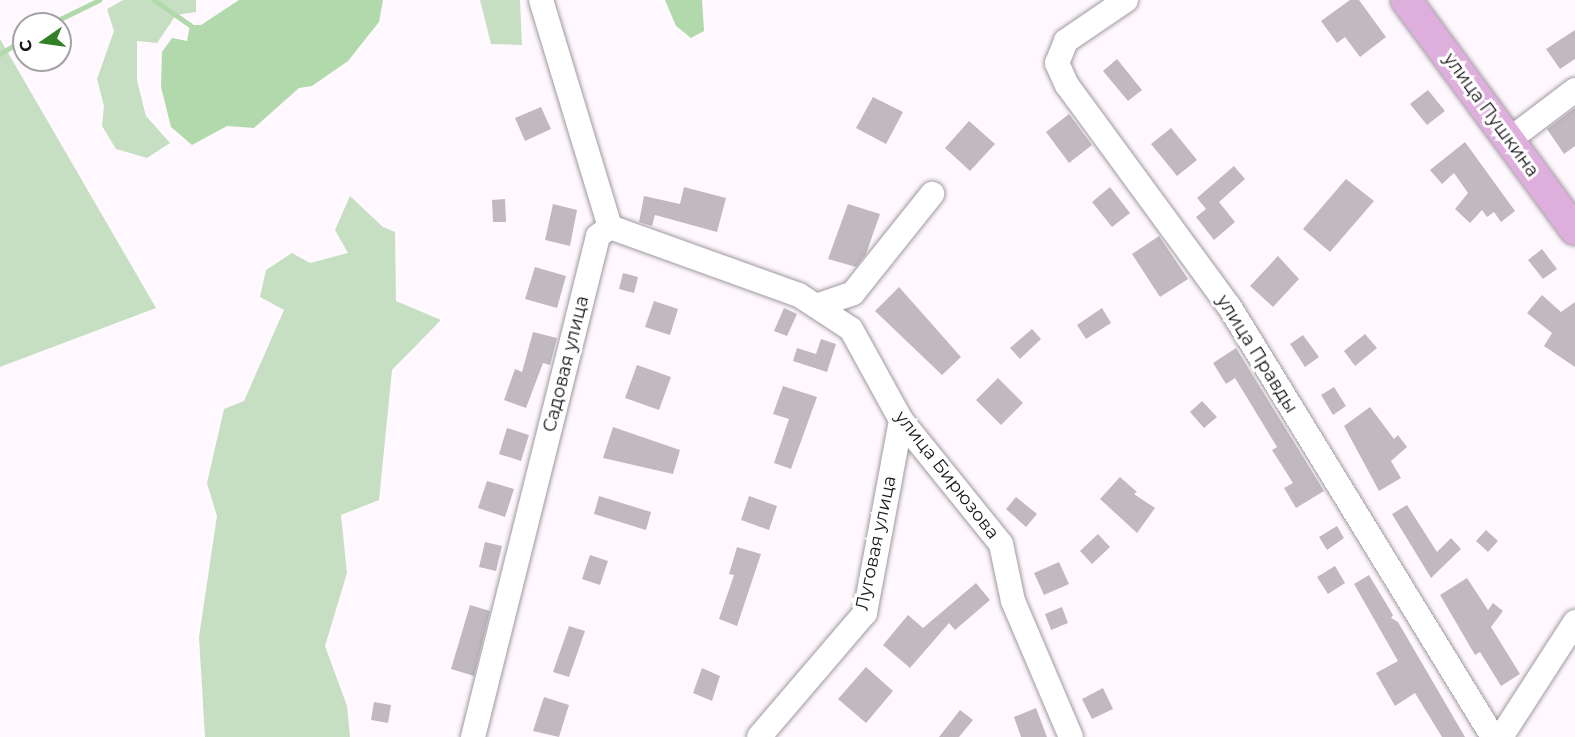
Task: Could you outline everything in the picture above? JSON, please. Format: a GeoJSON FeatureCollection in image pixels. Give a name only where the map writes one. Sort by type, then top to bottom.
{"type":"FeatureCollection","features":[{"type":"Feature","properties":{"kind":"main road","name":"улица Пушкина"},"geometry":{"type":"LineString","coordinates":[[1406,0],[1575,230]]}},
{"type":"Feature","properties":{"kind":"street"},"geometry":{"type":"LineString","coordinates":[[541,0],[610,227]]}},
{"type":"Feature","properties":{"kind":"street","name":"улица Правды"},"geometry":{"type":"LineString","coordinates":[[1126,0],[1066,41],[1057,63],[1067,85],[1229,306],[1493,737]]}},
{"type":"Feature","properties":{"kind":"street"},"geometry":{"type":"LineString","coordinates":[[1509,140],[1575,90]]}},
{"type":"Feature","properties":{"kind":"street"},"geometry":{"type":"LineString","coordinates":[[816,306],[853,293],[932,194]]}},
{"type":"Feature","properties":{"kind":"street","name":"улица Бирюзова"},"geometry":{"type":"LineString","coordinates":[[610,227],[799,295],[852,329],[901,420],[1001,544],[1013,601],[1071,737]]}},
{"type":"Feature","properties":{"kind":"street","name":"Садовая улица"},"geometry":{"type":"LineString","coordinates":[[473,737],[598,236],[610,227]]}},
{"type":"Feature","properties":{"kind":"street","name":"Луговая улица"},"geometry":{"type":"LineString","coordinates":[[759,737],[865,613],[901,420]]}},
{"type":"Feature","properties":{"kind":"street"},"geometry":{"type":"LineString","coordinates":[[1501,737],[1575,622]]}},
{"type":"Feature","properties":{"kind":"shaded area"},"geometry":{"type":"Polygon","coordinates":[[[123,0],[196,0],[196,12],[176,15],[157,43],[137,41],[137,81],[146,116],[170,143],[147,158],[116,149],[102,126],[104,106],[97,79],[114,31],[107,9],[123,0]]]}},
{"type":"Feature","properties":{"kind":"shaded area"},"geometry":{"type":"Polygon","coordinates":[[[239,0],[383,0],[379,22],[348,61],[312,86],[299,88],[254,128],[227,126],[192,145],[171,127],[161,87],[162,52],[172,38],[187,41],[190,25],[201,25],[239,0]]]}},
{"type":"Feature","properties":{"kind":"shaded area"},"geometry":{"type":"Polygon","coordinates":[[[480,0],[520,0],[522,45],[491,44],[480,0]]]}},
{"type":"Feature","properties":{"kind":"shaded area"},"geometry":{"type":"Polygon","coordinates":[[[665,0],[702,0],[704,31],[691,38],[676,26],[665,0]]]}},
{"type":"Feature","properties":{"kind":"shaded area"},"geometry":{"type":"Polygon","coordinates":[[[0,39],[12,60],[12,72],[19,72],[156,308],[0,367],[0,39]]]}},
{"type":"Feature","properties":{"kind":"shaded area"},"geometry":{"type":"Polygon","coordinates":[[[350,196],[383,227],[395,232],[396,301],[441,320],[392,370],[379,500],[341,515],[347,573],[325,646],[347,706],[350,737],[205,737],[199,637],[217,516],[207,483],[224,409],[244,401],[284,310],[260,297],[266,270],[292,253],[310,263],[348,253],[335,230],[350,196]]]}},
{"type":"Feature","properties":{"kind":"building"},"geometry":{"type":"Polygon","coordinates":[[[1350,0],[1359,0],[1386,37],[1360,57],[1345,37],[1337,43],[1321,21],[1350,0]]]}},
{"type":"Feature","properties":{"kind":"building"},"geometry":{"type":"Polygon","coordinates":[[[1575,30],[1575,59],[1560,69],[1546,49],[1575,30]]]}},
{"type":"Feature","properties":{"kind":"building"},"geometry":{"type":"Polygon","coordinates":[[[1117,59],[1142,90],[1128,101],[1103,71],[1117,59]]]}},
{"type":"Feature","properties":{"kind":"building"},"geometry":{"type":"Polygon","coordinates":[[[1428,90],[1445,111],[1427,125],[1410,104],[1428,90]]]}},
{"type":"Feature","properties":{"kind":"building"},"geometry":{"type":"Polygon","coordinates":[[[873,97],[903,112],[886,144],[856,128],[873,97]]]}},
{"type":"Feature","properties":{"kind":"building"},"geometry":{"type":"Polygon","coordinates":[[[541,107],[551,129],[525,141],[515,118],[541,107]]]}},
{"type":"Feature","properties":{"kind":"building"},"geometry":{"type":"Polygon","coordinates":[[[1575,108],[1575,146],[1564,154],[1547,129],[1575,108]]]}},
{"type":"Feature","properties":{"kind":"building"},"geometry":{"type":"Polygon","coordinates":[[[1069,114],[1092,145],[1069,163],[1046,132],[1069,114]]]}},
{"type":"Feature","properties":{"kind":"building"},"geometry":{"type":"Polygon","coordinates":[[[969,121],[995,144],[970,171],[945,148],[969,121]]]}},
{"type":"Feature","properties":{"kind":"building"},"geometry":{"type":"Polygon","coordinates":[[[1171,128],[1197,160],[1177,176],[1151,144],[1171,128]]]}},
{"type":"Feature","properties":{"kind":"building"},"geometry":{"type":"Polygon","coordinates":[[[1465,142],[1515,211],[1501,222],[1494,212],[1487,217],[1482,210],[1470,223],[1455,209],[1468,193],[1454,173],[1442,184],[1430,170],[1465,142]]]}},
{"type":"Feature","properties":{"kind":"building"},"geometry":{"type":"Polygon","coordinates":[[[1234,166],[1245,179],[1219,202],[1235,222],[1214,240],[1196,217],[1206,209],[1197,198],[1234,166]]]}},
{"type":"Feature","properties":{"kind":"building"},"geometry":{"type":"Polygon","coordinates":[[[1346,179],[1374,201],[1330,252],[1303,229],[1346,179]]]}},
{"type":"Feature","properties":{"kind":"building"},"geometry":{"type":"Polygon","coordinates":[[[684,187],[726,198],[717,232],[655,215],[652,226],[639,222],[644,196],[680,204],[684,187]]]}},
{"type":"Feature","properties":{"kind":"building"},"geometry":{"type":"Polygon","coordinates":[[[1110,187],[1130,213],[1112,227],[1092,202],[1110,187]]]}},
{"type":"Feature","properties":{"kind":"building"},"geometry":{"type":"Polygon","coordinates":[[[505,199],[506,222],[493,222],[492,200],[505,199]]]}},
{"type":"Feature","properties":{"kind":"building"},"geometry":{"type":"Polygon","coordinates":[[[553,204],[577,210],[570,246],[545,240],[553,204]]]}},
{"type":"Feature","properties":{"kind":"building"},"geometry":{"type":"Polygon","coordinates":[[[848,204],[880,214],[866,254],[856,267],[828,259],[848,204]]]}},
{"type":"Feature","properties":{"kind":"building"},"geometry":{"type":"Polygon","coordinates":[[[1159,236],[1188,279],[1160,297],[1132,254],[1159,236]]]}},
{"type":"Feature","properties":{"kind":"building"},"geometry":{"type":"Polygon","coordinates":[[[1542,249],[1557,269],[1543,279],[1528,260],[1542,249]]]}},
{"type":"Feature","properties":{"kind":"building"},"geometry":{"type":"Polygon","coordinates":[[[1278,256],[1299,279],[1273,307],[1250,286],[1278,256]]]}},
{"type":"Feature","properties":{"kind":"building"},"geometry":{"type":"Polygon","coordinates":[[[535,267],[566,276],[557,308],[525,299],[535,267]]]}},
{"type":"Feature","properties":{"kind":"building"},"geometry":{"type":"Polygon","coordinates":[[[623,273],[638,277],[634,293],[619,289],[623,273]]]}},
{"type":"Feature","properties":{"kind":"building"},"geometry":{"type":"Polygon","coordinates":[[[899,287],[961,357],[942,375],[875,311],[899,287]]]}},
{"type":"Feature","properties":{"kind":"building"},"geometry":{"type":"Polygon","coordinates":[[[1542,295],[1561,312],[1575,302],[1575,367],[1544,346],[1552,333],[1527,313],[1542,295]]]}},
{"type":"Feature","properties":{"kind":"building"},"geometry":{"type":"Polygon","coordinates":[[[654,301],[678,309],[670,335],[645,327],[654,301]]]}},
{"type":"Feature","properties":{"kind":"building"},"geometry":{"type":"Polygon","coordinates":[[[784,308],[797,314],[787,336],[774,331],[784,308]]]}},
{"type":"Feature","properties":{"kind":"building"},"geometry":{"type":"Polygon","coordinates":[[[1102,308],[1111,323],[1086,339],[1077,325],[1102,308]]]}},
{"type":"Feature","properties":{"kind":"building"},"geometry":{"type":"Polygon","coordinates":[[[1032,329],[1041,339],[1020,359],[1010,348],[1032,329]]]}},
{"type":"Feature","properties":{"kind":"building"},"geometry":{"type":"Polygon","coordinates":[[[533,332],[557,338],[550,365],[543,363],[526,408],[504,400],[515,369],[522,372],[533,332]]]}},
{"type":"Feature","properties":{"kind":"building"},"geometry":{"type":"Polygon","coordinates":[[[1365,334],[1377,348],[1355,366],[1344,351],[1365,334]]]}},
{"type":"Feature","properties":{"kind":"building"},"geometry":{"type":"Polygon","coordinates":[[[1303,335],[1319,357],[1305,367],[1290,344],[1303,335]]]}},
{"type":"Feature","properties":{"kind":"building"},"geometry":{"type":"Polygon","coordinates":[[[821,339],[836,344],[827,372],[793,361],[797,348],[816,354],[821,339]]]}},
{"type":"Feature","properties":{"kind":"building"},"geometry":{"type":"Polygon","coordinates":[[[1236,348],[1324,491],[1296,508],[1284,488],[1293,483],[1272,450],[1277,447],[1235,378],[1226,384],[1213,363],[1236,348]]]}},
{"type":"Feature","properties":{"kind":"building"},"geometry":{"type":"Polygon","coordinates":[[[637,365],[671,377],[659,410],[625,398],[637,365]]]}},
{"type":"Feature","properties":{"kind":"building"},"geometry":{"type":"Polygon","coordinates":[[[998,378],[1023,403],[1001,425],[976,400],[998,378]]]}},
{"type":"Feature","properties":{"kind":"building"},"geometry":{"type":"Polygon","coordinates":[[[783,386],[817,397],[791,469],[774,463],[789,419],[773,414],[783,386]]]}},
{"type":"Feature","properties":{"kind":"building"},"geometry":{"type":"Polygon","coordinates":[[[1334,387],[1346,406],[1333,415],[1321,395],[1334,387]]]}},
{"type":"Feature","properties":{"kind":"building"},"geometry":{"type":"Polygon","coordinates":[[[1202,401],[1217,417],[1204,428],[1190,412],[1202,401]]]}},
{"type":"Feature","properties":{"kind":"building"},"geometry":{"type":"Polygon","coordinates":[[[1370,407],[1394,439],[1398,435],[1407,447],[1391,461],[1401,478],[1379,491],[1344,426],[1370,407]]]}},
{"type":"Feature","properties":{"kind":"building"},"geometry":{"type":"Polygon","coordinates":[[[613,427],[680,450],[673,474],[603,458],[613,427]]]}},
{"type":"Feature","properties":{"kind":"building"},"geometry":{"type":"Polygon","coordinates":[[[507,428],[529,435],[521,461],[499,454],[507,428]]]}},
{"type":"Feature","properties":{"kind":"building"},"geometry":{"type":"Polygon","coordinates":[[[1120,477],[1137,492],[1134,494],[1155,508],[1137,533],[1100,499],[1120,477]]]}},
{"type":"Feature","properties":{"kind":"building"},"geometry":{"type":"Polygon","coordinates":[[[487,481],[514,489],[505,517],[478,508],[487,481]]]}},
{"type":"Feature","properties":{"kind":"building"},"geometry":{"type":"Polygon","coordinates":[[[599,496],[651,512],[646,530],[594,514],[599,496]]]}},
{"type":"Feature","properties":{"kind":"building"},"geometry":{"type":"Polygon","coordinates":[[[749,496],[777,506],[769,530],[741,520],[749,496]]]}},
{"type":"Feature","properties":{"kind":"building"},"geometry":{"type":"Polygon","coordinates":[[[1016,497],[1037,514],[1026,527],[1006,509],[1016,497]]]}},
{"type":"Feature","properties":{"kind":"building"},"geometry":{"type":"Polygon","coordinates":[[[1407,505],[1437,552],[1451,538],[1461,549],[1431,578],[1392,514],[1407,505]]]}},
{"type":"Feature","properties":{"kind":"building"},"geometry":{"type":"Polygon","coordinates":[[[1337,526],[1344,538],[1327,550],[1319,537],[1337,526]]]}},
{"type":"Feature","properties":{"kind":"building"},"geometry":{"type":"Polygon","coordinates":[[[1486,530],[1498,541],[1488,552],[1476,541],[1486,530]]]}},
{"type":"Feature","properties":{"kind":"building"},"geometry":{"type":"Polygon","coordinates":[[[1098,534],[1110,547],[1092,564],[1080,551],[1098,534]]]}},
{"type":"Feature","properties":{"kind":"building"},"geometry":{"type":"Polygon","coordinates":[[[485,542],[502,546],[496,571],[479,567],[485,542]]]}},
{"type":"Feature","properties":{"kind":"building"},"geometry":{"type":"Polygon","coordinates":[[[737,547],[761,554],[737,626],[719,619],[734,575],[729,574],[737,547]]]}},
{"type":"Feature","properties":{"kind":"building"},"geometry":{"type":"Polygon","coordinates":[[[590,555],[608,561],[600,585],[582,579],[590,555]]]}},
{"type":"Feature","properties":{"kind":"building"},"geometry":{"type":"Polygon","coordinates":[[[1059,562],[1069,584],[1044,595],[1034,573],[1059,562]]]}},
{"type":"Feature","properties":{"kind":"building"},"geometry":{"type":"Polygon","coordinates":[[[1335,566],[1345,583],[1328,594],[1317,577],[1335,566]]]}},
{"type":"Feature","properties":{"kind":"building"},"geometry":{"type":"Polygon","coordinates":[[[1369,575],[1393,615],[1391,618],[1398,622],[1465,737],[1442,737],[1415,693],[1395,706],[1376,673],[1398,661],[1354,584],[1369,575]]]}},
{"type":"Feature","properties":{"kind":"building"},"geometry":{"type":"Polygon","coordinates":[[[1467,578],[1488,610],[1493,603],[1503,611],[1491,627],[1520,674],[1501,686],[1480,652],[1475,655],[1440,595],[1467,578]]]}},
{"type":"Feature","properties":{"kind":"building"},"geometry":{"type":"Polygon","coordinates":[[[976,583],[990,600],[955,630],[949,623],[910,668],[883,645],[908,615],[923,628],[976,583]]]}},
{"type":"Feature","properties":{"kind":"building"},"geometry":{"type":"Polygon","coordinates":[[[470,605],[490,611],[474,676],[451,669],[470,605]]]}},
{"type":"Feature","properties":{"kind":"building"},"geometry":{"type":"Polygon","coordinates":[[[1062,607],[1068,623],[1051,630],[1045,614],[1062,607]]]}},
{"type":"Feature","properties":{"kind":"building"},"geometry":{"type":"Polygon","coordinates":[[[569,626],[585,631],[569,677],[553,672],[569,626]]]}},
{"type":"Feature","properties":{"kind":"building"},"geometry":{"type":"Polygon","coordinates":[[[866,667],[893,691],[866,723],[838,699],[866,667]]]}},
{"type":"Feature","properties":{"kind":"building"},"geometry":{"type":"Polygon","coordinates":[[[702,668],[720,676],[712,701],[693,693],[702,668]]]}},
{"type":"Feature","properties":{"kind":"building"},"geometry":{"type":"Polygon","coordinates":[[[1103,688],[1113,709],[1092,719],[1082,699],[1103,688]]]}},
{"type":"Feature","properties":{"kind":"building"},"geometry":{"type":"Polygon","coordinates":[[[544,697],[569,705],[559,737],[533,731],[544,697]]]}},
{"type":"Feature","properties":{"kind":"building"},"geometry":{"type":"Polygon","coordinates":[[[374,702],[391,705],[388,723],[371,720],[374,702]]]}},
{"type":"Feature","properties":{"kind":"building"},"geometry":{"type":"Polygon","coordinates":[[[1036,708],[1047,737],[1021,737],[1014,717],[1036,708]]]}},
{"type":"Feature","properties":{"kind":"building"},"geometry":{"type":"Polygon","coordinates":[[[960,710],[973,720],[959,737],[939,737],[960,710]]]}},
{"type":"Feature","properties":{"kind":"waterway"},"geometry":{"type":"LineString","coordinates":[[72,13],[99,0]]}},
{"type":"Feature","properties":{"kind":"waterway"},"geometry":{"type":"LineString","coordinates":[[154,0],[190,25]]}},
{"type":"Feature","properties":{"kind":"waterway"},"geometry":{"type":"LineString","coordinates":[[0,54],[12,46]]}}]}
